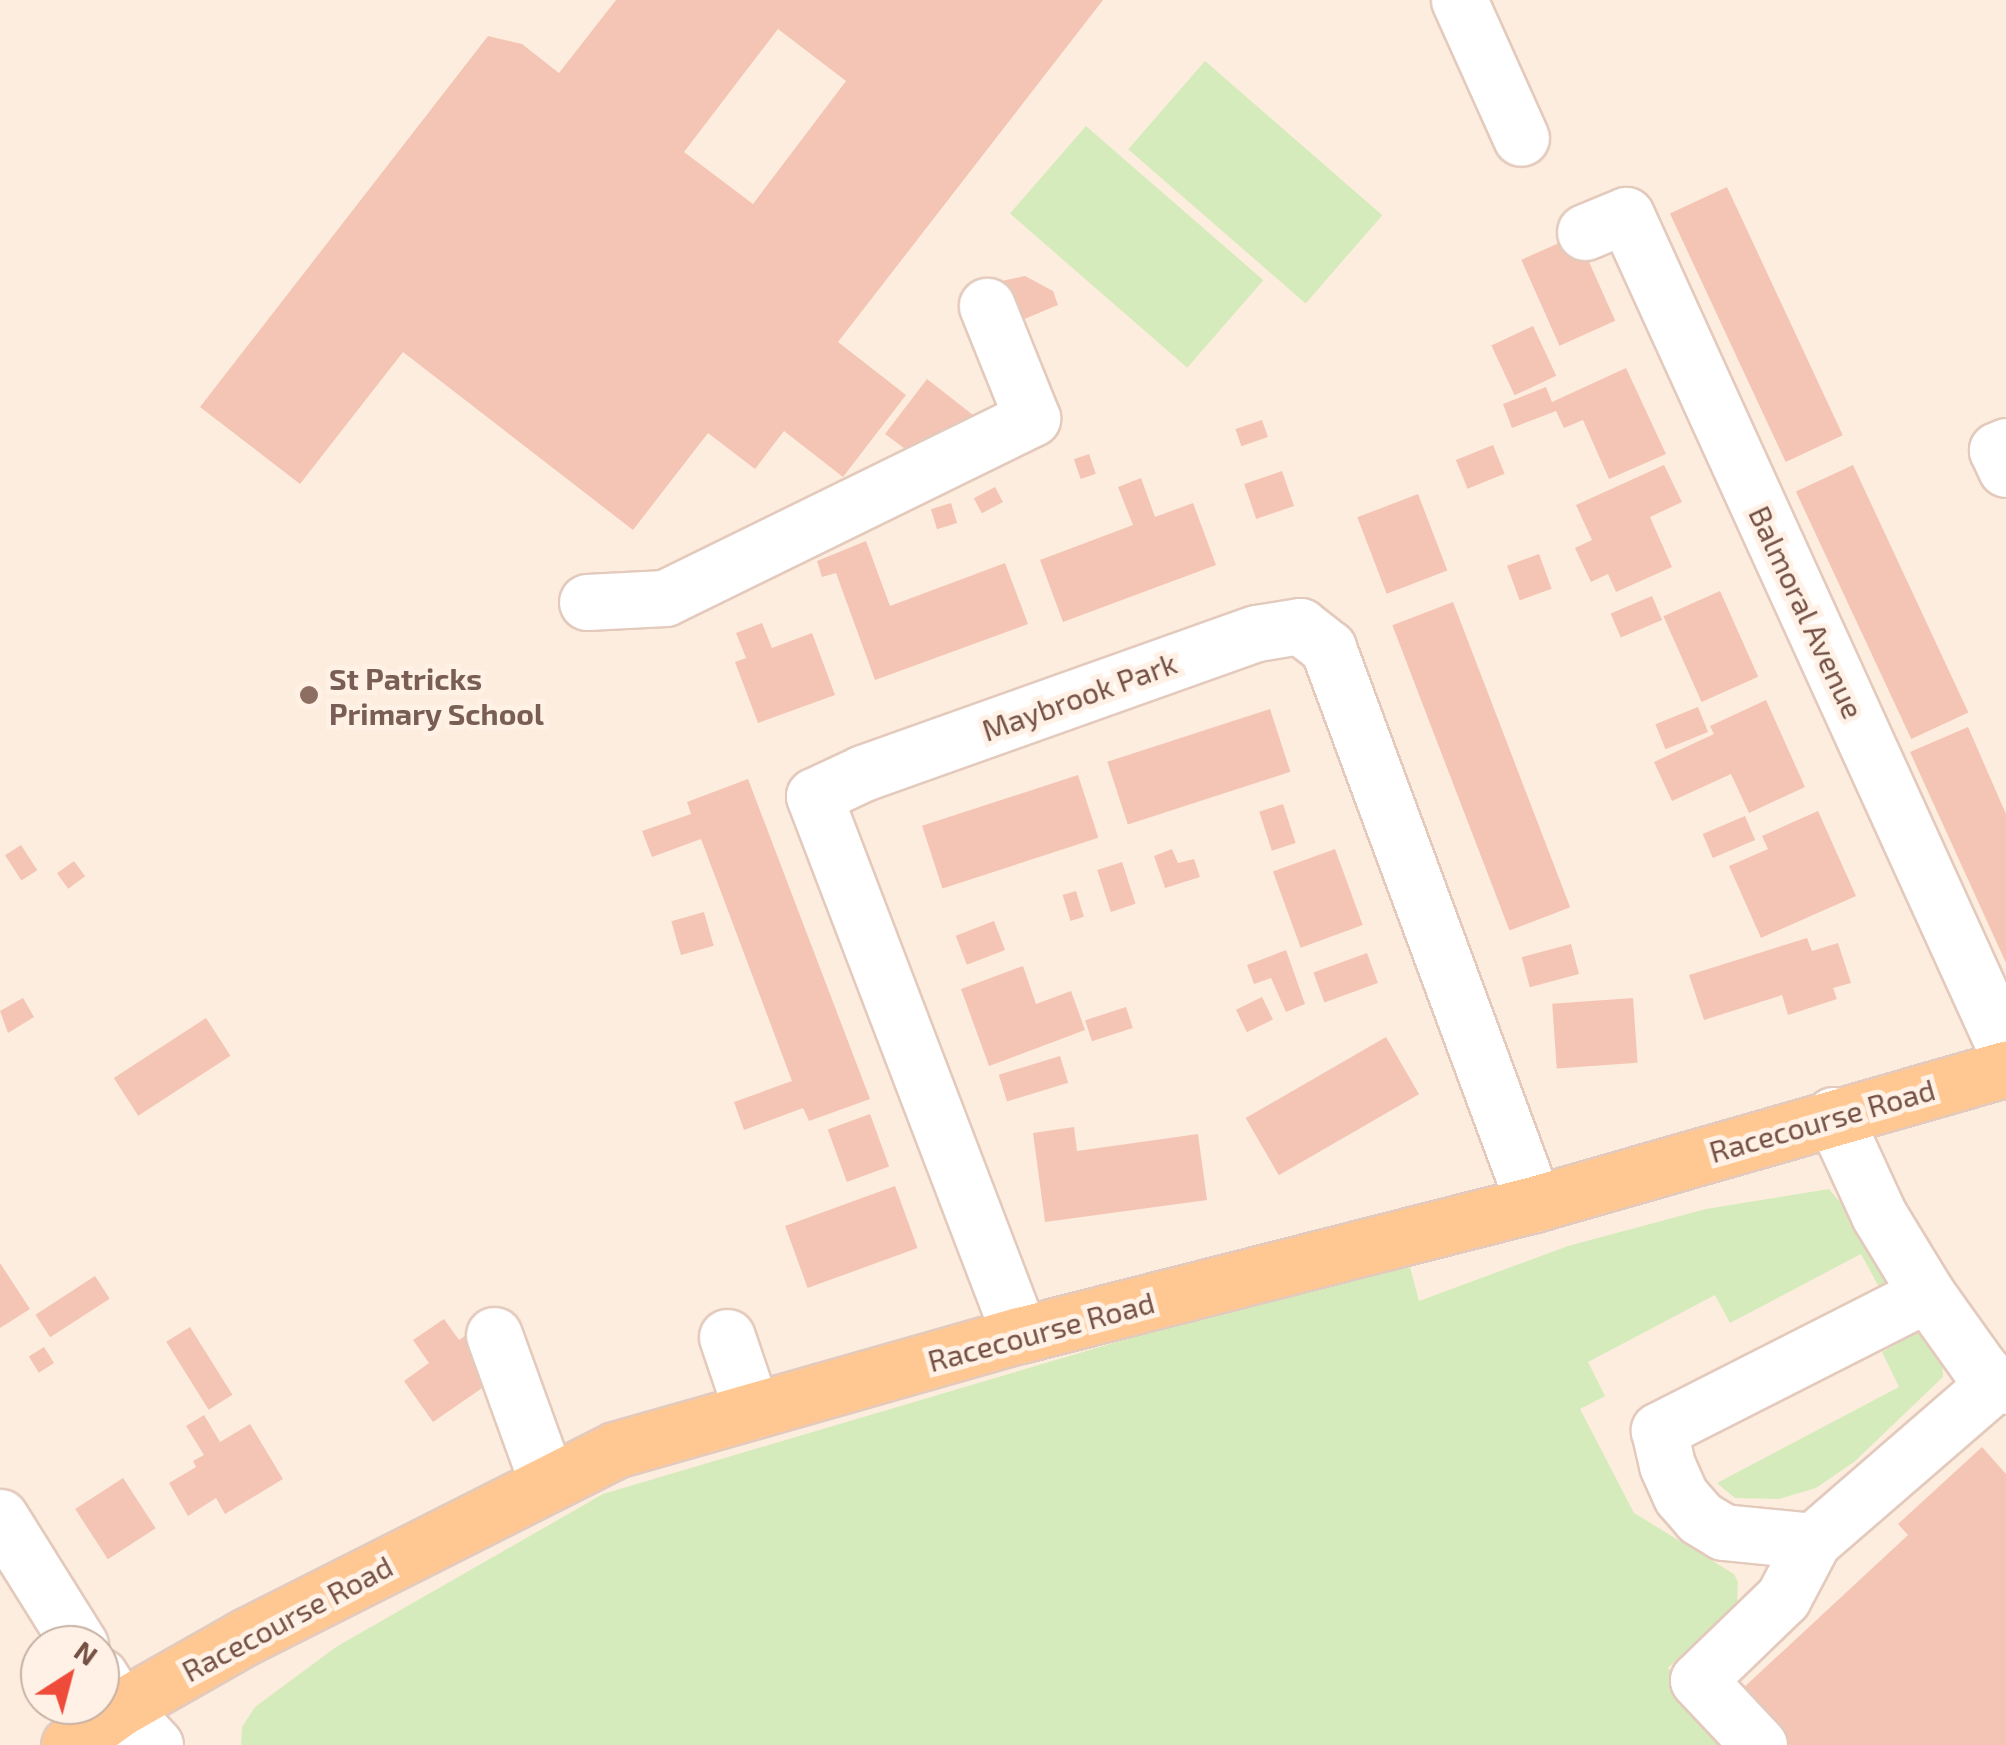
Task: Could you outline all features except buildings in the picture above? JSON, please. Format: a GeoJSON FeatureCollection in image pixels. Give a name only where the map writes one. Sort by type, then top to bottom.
{"type":"FeatureCollection","features":[{"type":"Feature","properties":{"kind":"main road","name":"Racecourse Road"},"geometry":{"type":"LineString","coordinates":[[69,1745],[247,1636],[615,1450],[1020,1335],[1534,1204],[1833,1115],[2006,1069]]}},
{"type":"Feature","properties":{"kind":"street"},"geometry":{"type":"LineString","coordinates":[[1459,0],[1521,138]]}},
{"type":"Feature","properties":{"kind":"street","name":"Balmoral Avenue"},"geometry":{"type":"LineString","coordinates":[[1584,232],[1626,215],[2006,1050]]}},
{"type":"Feature","properties":{"kind":"street"},"geometry":{"type":"LineString","coordinates":[[587,602],[665,598],[1032,418],[986,306]]}},
{"type":"Feature","properties":{"kind":"street"},"geometry":{"type":"LineString","coordinates":[[2006,446],[1997,450],[2006,468]]}},
{"type":"Feature","properties":{"kind":"street","name":"Maybrook Park"},"geometry":{"type":"LineString","coordinates":[[1020,1335],[814,796],[863,773],[1256,633],[1300,626],[1328,648],[1534,1204]]}},
{"type":"Feature","properties":{"kind":"street"},"geometry":{"type":"LineString","coordinates":[[1759,1745],[1698,1680],[1783,1598],[1813,1540],[2000,1385],[1927,1294],[1879,1215],[1833,1115]]}},
{"type":"Feature","properties":{"kind":"street"},"geometry":{"type":"LineString","coordinates":[[1813,1540],[1722,1532],[1700,1518],[1681,1496],[1667,1465],[1659,1430],[1927,1294]]}},
{"type":"Feature","properties":{"kind":"street"},"geometry":{"type":"LineString","coordinates":[[494,1335],[548,1484]]}},
{"type":"Feature","properties":{"kind":"street"},"geometry":{"type":"LineString","coordinates":[[727,1337],[752,1411]]}},
{"type":"Feature","properties":{"kind":"street"},"geometry":{"type":"LineString","coordinates":[[0,1518],[67,1625]]}},
{"type":"Feature","properties":{"kind":"green space"},"geometry":{"type":"Polygon","coordinates":[[[1205,61],[1382,215],[1306,303],[1128,149],[1205,61]]]}},
{"type":"Feature","properties":{"kind":"green space"},"geometry":{"type":"Polygon","coordinates":[[[1086,126],[1263,280],[1187,368],[1010,214],[1086,126]]]}},
{"type":"Feature","properties":{"kind":"green space"},"geometry":{"type":"Polygon","coordinates":[[[1829,1189],[1901,1276],[1880,1289],[1861,1254],[1730,1323],[1715,1295],[1588,1362],[1605,1396],[1580,1409],[1634,1513],[1734,1574],[1738,1582],[1737,1603],[1668,1668],[1740,1745],[241,1745],[242,1727],[255,1707],[336,1647],[603,1494],[1407,1256],[1419,1301],[1568,1246],[1706,1209],[1829,1189]]]}},
{"type":"Feature","properties":{"kind":"green space"},"geometry":{"type":"Polygon","coordinates":[[[1925,1328],[1942,1351],[1943,1377],[1854,1462],[1816,1488],[1779,1499],[1735,1498],[1717,1483],[1899,1387],[1882,1352],[1925,1328]]]}},
{"type":"Feature","properties":{"kind":"place","name":"St Patricks Primary School"},"geometry":{"type":"Point","coordinates":[309,695]}}]}
